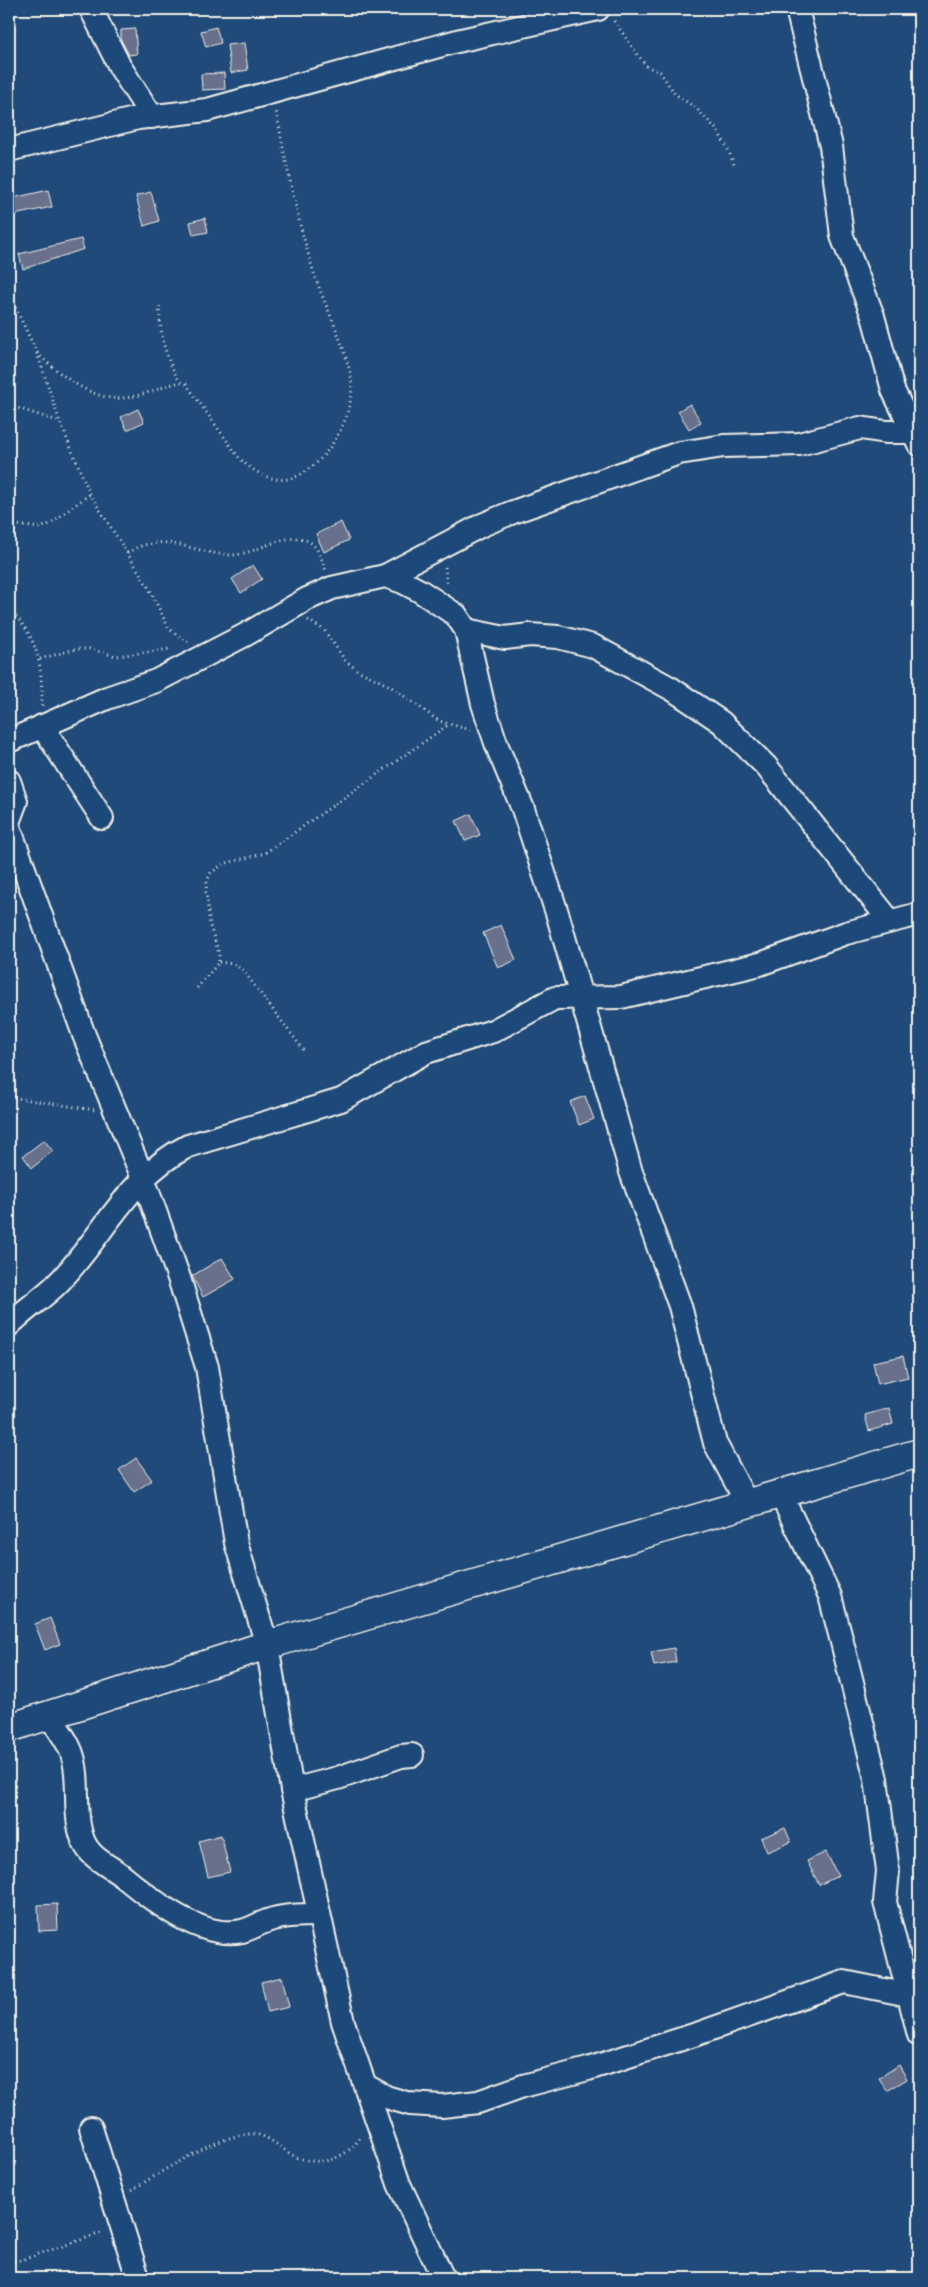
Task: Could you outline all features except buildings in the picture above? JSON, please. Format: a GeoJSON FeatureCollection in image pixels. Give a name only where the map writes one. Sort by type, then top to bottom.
{"type":"FeatureCollection","features":[{"type":"Feature","properties":{"kind":"main road"},"geometry":{"type":"LineString","coordinates":[[9,1728],[267,1645],[919,1453]]}},
{"type":"Feature","properties":{"kind":"street"},"geometry":{"type":"LineString","coordinates":[[91,9],[120,67],[152,117]]}},
{"type":"Feature","properties":{"kind":"street"},"geometry":{"type":"LineString","coordinates":[[797,9],[831,146],[842,236],[873,316],[892,390],[916,439]]}},
{"type":"Feature","properties":{"kind":"street"},"geometry":{"type":"LineString","coordinates":[[9,150],[152,117],[207,110],[456,41],[603,12]]}},
{"type":"Feature","properties":{"kind":"street"},"geometry":{"type":"LineString","coordinates":[[9,741],[156,681],[307,599],[332,588],[385,576],[513,512],[679,453],[724,446],[799,444],[860,428],[916,439]]}},
{"type":"Feature","properties":{"kind":"street"},"geometry":{"type":"LineString","coordinates":[[385,576],[404,582],[420,591],[461,623],[506,638],[530,635],[558,638],[593,646],[672,689],[721,722],[772,773],[890,922]]}},
{"type":"Feature","properties":{"kind":"street"},"geometry":{"type":"LineString","coordinates":[[461,623],[497,746],[523,809],[582,996],[631,1172],[680,1306],[715,1443],[747,1503]]}},
{"type":"Feature","properties":{"kind":"street"},"geometry":{"type":"LineString","coordinates":[[42,726],[102,818]]}},
{"type":"Feature","properties":{"kind":"street"},"geometry":{"type":"LineString","coordinates":[[9,781],[16,801],[9,820]]}},
{"type":"Feature","properties":{"kind":"street"},"geometry":{"type":"LineString","coordinates":[[9,827],[115,1113],[143,1178],[180,1278],[207,1367],[236,1543],[267,1645],[292,1790],[343,2022],[399,2184],[443,2278]]}},
{"type":"Feature","properties":{"kind":"street"},"geometry":{"type":"LineString","coordinates":[[9,1325],[58,1283],[143,1178],[166,1157],[188,1146],[341,1100],[426,1052],[493,1031],[555,998],[582,996],[621,997],[750,966],[846,933],[919,914]]}},
{"type":"Feature","properties":{"kind":"street"},"geometry":{"type":"LineString","coordinates":[[780,1493],[830,1596],[841,1638],[876,1779],[888,1871],[885,1902],[914,1994],[919,2035]]}},
{"type":"Feature","properties":{"kind":"street"},"geometry":{"type":"LineString","coordinates":[[49,1715],[71,1750],[75,1774],[76,1810],[83,1842],[96,1859],[123,1876],[143,1894],[206,1929],[226,1932],[241,1932],[267,1921],[319,1914]]}},
{"type":"Feature","properties":{"kind":"street"},"geometry":{"type":"LineString","coordinates":[[292,1790],[338,1778],[400,1756],[412,1755]]}},
{"type":"Feature","properties":{"kind":"street"},"geometry":{"type":"LineString","coordinates":[[366,2086],[386,2097],[410,2104],[442,2106],[472,2103],[697,2034],[844,1982],[914,1994]]}},
{"type":"Feature","properties":{"kind":"street"},"geometry":{"type":"LineString","coordinates":[[91,2128],[138,2278]]}},
{"type":"Feature","properties":{"kind":"path"},"geometry":{"type":"LineString","coordinates":[[603,12],[646,66],[660,72],[675,94],[696,108],[716,130],[727,147],[735,166]]}},
{"type":"Feature","properties":{"kind":"path"},"geometry":{"type":"LineString","coordinates":[[159,306],[161,337],[165,354],[180,382],[190,388],[240,459],[260,474],[270,478],[294,478],[310,468],[341,430],[350,405],[351,378],[302,232],[276,110],[274,91]]}},
{"type":"Feature","properties":{"kind":"path"},"geometry":{"type":"LineString","coordinates":[[9,294],[37,353],[60,422],[90,494],[149,588],[169,629],[190,644],[184,646]]}},
{"type":"Feature","properties":{"kind":"path"},"geometry":{"type":"LineString","coordinates":[[9,310],[12,300]]}},
{"type":"Feature","properties":{"kind":"path"},"geometry":{"type":"LineString","coordinates":[[37,353],[94,395],[110,399],[140,395],[180,382]]}},
{"type":"Feature","properties":{"kind":"path"},"geometry":{"type":"LineString","coordinates":[[9,405],[60,422]]}},
{"type":"Feature","properties":{"kind":"path"},"geometry":{"type":"LineString","coordinates":[[9,524],[40,528],[48,525],[90,494]]}},
{"type":"Feature","properties":{"kind":"path"},"geometry":{"type":"LineString","coordinates":[[127,553],[139,545],[152,542],[171,542],[232,555],[297,538],[308,541],[316,547],[332,588]]}},
{"type":"Feature","properties":{"kind":"path"},"geometry":{"type":"LineString","coordinates":[[446,544],[445,575],[461,623]]}},
{"type":"Feature","properties":{"kind":"path"},"geometry":{"type":"LineString","coordinates":[[9,609],[29,632],[40,659],[42,726]]}},
{"type":"Feature","properties":{"kind":"path"},"geometry":{"type":"LineString","coordinates":[[279,615],[316,623],[324,630],[345,660],[357,670],[390,686],[438,721],[470,730],[497,746]]}},
{"type":"Feature","properties":{"kind":"path"},"geometry":{"type":"LineString","coordinates":[[40,659],[76,649],[89,649],[116,656],[179,647]]}},
{"type":"Feature","properties":{"kind":"path"},"geometry":{"type":"LineString","coordinates":[[197,988],[219,962],[219,953],[210,926],[206,892],[207,881],[211,872],[223,864],[265,853],[448,725]]}},
{"type":"Feature","properties":{"kind":"path"},"geometry":{"type":"LineString","coordinates":[[219,962],[233,964],[242,969],[305,1052]]}},
{"type":"Feature","properties":{"kind":"path"},"geometry":{"type":"LineString","coordinates":[[9,1097],[115,1113]]}},
{"type":"Feature","properties":{"kind":"path"},"geometry":{"type":"LineString","coordinates":[[115,2201],[211,2145],[232,2137],[250,2134],[264,2136],[300,2158],[335,2159],[348,2153],[366,2127],[376,2120]]}},
{"type":"Feature","properties":{"kind":"path"},"geometry":{"type":"LineString","coordinates":[[9,2261],[21,2260],[123,2226]]}}]}
